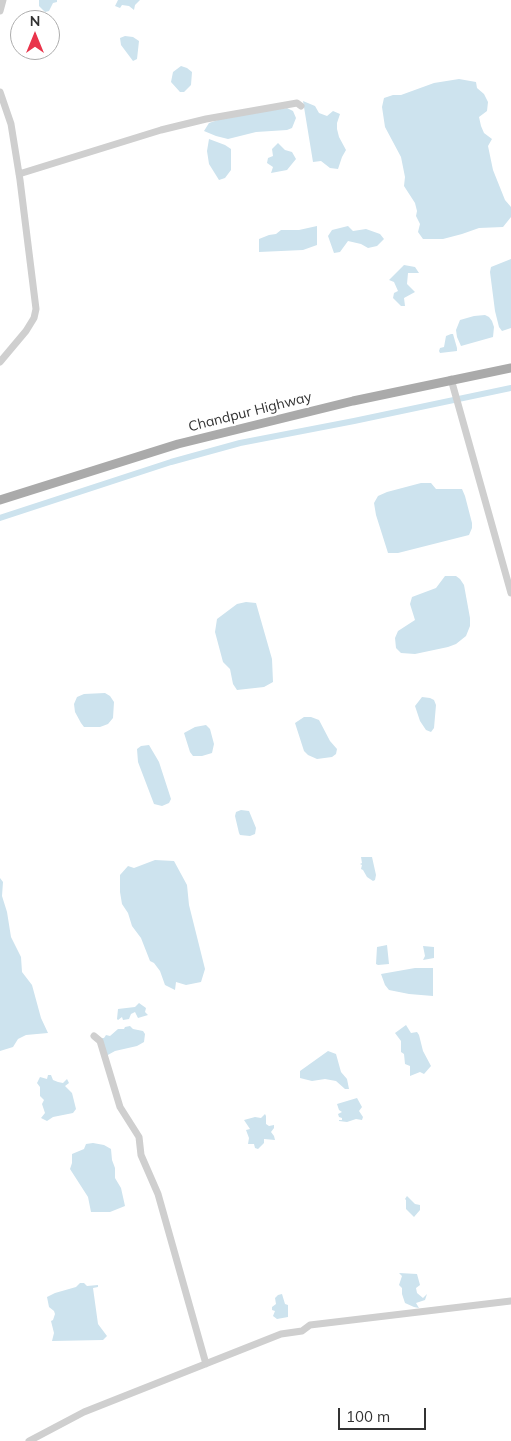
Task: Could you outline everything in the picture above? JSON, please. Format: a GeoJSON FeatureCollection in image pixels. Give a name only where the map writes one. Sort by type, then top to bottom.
{"type":"FeatureCollection","features":[{"type":"Feature","properties":{"kind":"main road","name":"Chandpur Highway"},"geometry":{"type":"LineString","coordinates":[[0,500],[178,444],[353,401],[452,384],[511,368]]}},
{"type":"Feature","properties":{"kind":"street"},"geometry":{"type":"LineString","coordinates":[[0,11],[3,0]]}},
{"type":"Feature","properties":{"kind":"street"},"geometry":{"type":"LineString","coordinates":[[0,92],[11,124],[36,309],[34,318],[26,331],[0,362]]}},
{"type":"Feature","properties":{"kind":"street"},"geometry":{"type":"LineString","coordinates":[[19,174],[161,130],[206,119],[296,103],[300,106]]}},
{"type":"Feature","properties":{"kind":"street"},"geometry":{"type":"LineString","coordinates":[[452,384],[511,593]]}},
{"type":"Feature","properties":{"kind":"street"},"geometry":{"type":"LineString","coordinates":[[94,1036],[100,1041],[120,1107],[139,1137],[141,1155],[158,1194],[206,1364]]}},
{"type":"Feature","properties":{"kind":"street"},"geometry":{"type":"LineString","coordinates":[[29,1441],[84,1412],[281,1334],[302,1331],[310,1325],[511,1301]]}},
{"type":"Feature","properties":{"kind":"water"},"geometry":{"type":"Polygon","coordinates":[[[39,0],[57,0],[50,10],[43,10],[39,6],[39,0]]]}},
{"type":"Feature","properties":{"kind":"water"},"geometry":{"type":"Polygon","coordinates":[[[118,0],[140,0],[135,5],[134,10],[129,6],[122,5],[120,8],[115,6],[118,0]]]}},
{"type":"Feature","properties":{"kind":"water"},"geometry":{"type":"Polygon","coordinates":[[[125,36],[133,37],[139,41],[137,59],[133,61],[121,45],[120,38],[125,36]]]}},
{"type":"Feature","properties":{"kind":"water"},"geometry":{"type":"Polygon","coordinates":[[[181,66],[192,72],[191,85],[184,92],[180,92],[171,82],[173,72],[181,66]]]}},
{"type":"Feature","properties":{"kind":"water"},"geometry":{"type":"Polygon","coordinates":[[[459,79],[476,82],[477,88],[484,94],[488,102],[487,111],[479,117],[484,133],[492,139],[488,146],[493,170],[505,200],[511,207],[511,217],[503,227],[479,228],[443,239],[423,239],[418,232],[420,224],[416,216],[415,203],[404,186],[405,177],[401,157],[385,127],[382,107],[384,98],[401,95],[434,83],[459,79]]]}},
{"type":"Feature","properties":{"kind":"water"},"geometry":{"type":"Polygon","coordinates":[[[303,101],[315,106],[319,113],[327,116],[333,111],[340,114],[337,129],[346,150],[338,169],[330,168],[321,161],[313,162],[303,101]]]}},
{"type":"Feature","properties":{"kind":"water"},"geometry":{"type":"Polygon","coordinates":[[[287,108],[293,111],[296,118],[292,128],[287,130],[256,132],[228,139],[204,131],[209,123],[227,117],[287,108]]]}},
{"type":"Feature","properties":{"kind":"water"},"geometry":{"type":"Polygon","coordinates":[[[209,139],[231,149],[231,170],[225,178],[219,180],[209,164],[207,151],[209,139]]]}},
{"type":"Feature","properties":{"kind":"water"},"geometry":{"type":"Polygon","coordinates":[[[278,143],[285,150],[292,152],[296,159],[287,170],[271,173],[273,167],[267,163],[268,158],[273,156],[272,149],[278,143]]]}},
{"type":"Feature","properties":{"kind":"water"},"geometry":{"type":"Polygon","coordinates":[[[317,226],[317,245],[303,250],[259,252],[259,239],[276,234],[281,230],[299,230],[317,226]]]}},
{"type":"Feature","properties":{"kind":"water"},"geometry":{"type":"Polygon","coordinates":[[[348,226],[353,231],[366,229],[380,234],[384,239],[377,246],[368,248],[348,241],[340,252],[334,253],[328,236],[332,230],[348,226]]]}},
{"type":"Feature","properties":{"kind":"water"},"geometry":{"type":"Polygon","coordinates":[[[511,259],[511,328],[502,331],[499,327],[495,311],[490,272],[491,267],[511,259]]]}},
{"type":"Feature","properties":{"kind":"water"},"geometry":{"type":"Polygon","coordinates":[[[404,265],[415,267],[419,273],[408,273],[407,284],[415,292],[404,298],[405,306],[401,306],[393,298],[394,293],[398,291],[394,282],[389,280],[404,265]]]}},
{"type":"Feature","properties":{"kind":"water"},"geometry":{"type":"Polygon","coordinates":[[[485,315],[492,321],[494,327],[493,337],[461,346],[456,330],[460,320],[485,315]]]}},
{"type":"Feature","properties":{"kind":"water"},"geometry":{"type":"Polygon","coordinates":[[[453,334],[457,351],[440,353],[440,348],[444,347],[446,336],[453,334]]]}},
{"type":"Feature","properties":{"kind":"water"},"geometry":{"type":"Polygon","coordinates":[[[421,483],[431,483],[436,489],[462,489],[472,523],[469,535],[398,553],[388,553],[374,503],[378,496],[387,492],[421,483]]]}},
{"type":"Feature","properties":{"kind":"water"},"geometry":{"type":"Polygon","coordinates":[[[445,576],[456,576],[464,585],[470,618],[470,626],[466,636],[456,644],[448,647],[415,654],[401,653],[396,648],[395,638],[398,631],[415,620],[410,604],[412,597],[436,588],[445,576]]]}},
{"type":"Feature","properties":{"kind":"water"},"geometry":{"type":"Polygon","coordinates":[[[246,602],[256,603],[272,659],[273,682],[264,687],[237,690],[233,684],[230,669],[223,662],[215,632],[217,619],[237,604],[246,602]]]}},
{"type":"Feature","properties":{"kind":"water"},"geometry":{"type":"Polygon","coordinates":[[[105,693],[114,702],[113,718],[108,724],[100,727],[84,727],[75,712],[74,704],[77,697],[84,694],[105,693]]]}},
{"type":"Feature","properties":{"kind":"water"},"geometry":{"type":"Polygon","coordinates":[[[422,697],[434,700],[436,705],[434,728],[431,732],[426,730],[420,721],[415,706],[422,697]]]}},
{"type":"Feature","properties":{"kind":"water"},"geometry":{"type":"Polygon","coordinates":[[[304,717],[319,720],[330,741],[337,749],[336,754],[332,757],[317,759],[304,751],[295,723],[304,717]]]}},
{"type":"Feature","properties":{"kind":"water"},"geometry":{"type":"Polygon","coordinates":[[[206,725],[210,729],[214,744],[212,753],[193,756],[184,733],[195,727],[206,725]]]}},
{"type":"Feature","properties":{"kind":"water"},"geometry":{"type":"Polygon","coordinates":[[[149,745],[159,762],[171,799],[169,803],[162,806],[154,804],[138,762],[137,749],[141,746],[149,745]]]}},
{"type":"Feature","properties":{"kind":"water"},"geometry":{"type":"Polygon","coordinates":[[[241,810],[249,811],[256,828],[255,834],[250,836],[240,835],[235,816],[236,812],[241,810]]]}},
{"type":"Feature","properties":{"kind":"water"},"geometry":{"type":"Polygon","coordinates":[[[361,857],[372,857],[376,875],[375,880],[373,881],[367,877],[361,869],[361,857]]]}},
{"type":"Feature","properties":{"kind":"water"},"geometry":{"type":"Polygon","coordinates":[[[155,860],[174,861],[187,885],[189,905],[205,969],[201,982],[186,985],[176,982],[175,990],[165,985],[160,971],[150,961],[141,938],[132,926],[128,913],[122,904],[120,892],[120,875],[128,866],[134,868],[155,860]]]}},
{"type":"Feature","properties":{"kind":"water"},"geometry":{"type":"Polygon","coordinates":[[[0,878],[3,882],[2,896],[11,937],[21,957],[22,972],[32,985],[41,1018],[48,1033],[26,1035],[18,1039],[13,1047],[0,1051],[0,878]]]}},
{"type":"Feature","properties":{"kind":"water"},"geometry":{"type":"Polygon","coordinates":[[[387,945],[389,964],[376,964],[377,947],[387,945]]]}},
{"type":"Feature","properties":{"kind":"water"},"geometry":{"type":"Polygon","coordinates":[[[423,946],[434,947],[434,958],[423,960],[425,956],[423,946]]]}},
{"type":"Feature","properties":{"kind":"water"},"geometry":{"type":"Polygon","coordinates":[[[415,968],[433,968],[433,996],[389,990],[381,974],[415,968]]]}},
{"type":"Feature","properties":{"kind":"water"},"geometry":{"type":"Polygon","coordinates":[[[139,1003],[146,1008],[145,1012],[148,1015],[138,1018],[135,1012],[131,1014],[129,1019],[123,1020],[122,1017],[117,1019],[118,1009],[135,1007],[139,1003]]]}},
{"type":"Feature","properties":{"kind":"water"},"geometry":{"type":"Polygon","coordinates":[[[406,1025],[411,1033],[417,1032],[419,1035],[423,1051],[431,1066],[424,1074],[420,1072],[410,1076],[410,1066],[405,1064],[404,1054],[401,1052],[401,1041],[395,1033],[406,1025]]]}},
{"type":"Feature","properties":{"kind":"water"},"geometry":{"type":"Polygon","coordinates":[[[130,1026],[133,1029],[143,1031],[145,1034],[144,1042],[137,1046],[115,1051],[106,1056],[102,1038],[106,1035],[110,1036],[118,1029],[130,1026]]]}},
{"type":"Feature","properties":{"kind":"water"},"geometry":{"type":"Polygon","coordinates":[[[328,1051],[336,1054],[341,1072],[347,1079],[349,1089],[345,1089],[336,1081],[325,1079],[312,1081],[300,1078],[300,1071],[328,1051]]]}},
{"type":"Feature","properties":{"kind":"water"},"geometry":{"type":"Polygon","coordinates":[[[48,1075],[51,1075],[53,1080],[58,1082],[63,1083],[67,1079],[69,1083],[65,1086],[72,1093],[76,1109],[73,1113],[53,1117],[47,1121],[41,1118],[45,1113],[42,1104],[44,1100],[40,1096],[40,1087],[37,1083],[40,1077],[47,1079],[48,1075]]]}},
{"type":"Feature","properties":{"kind":"water"},"geometry":{"type":"Polygon","coordinates":[[[357,1098],[362,1107],[359,1111],[363,1117],[362,1120],[339,1121],[342,1118],[338,1114],[342,1112],[337,1104],[357,1098]]]}},
{"type":"Feature","properties":{"kind":"water"},"geometry":{"type":"Polygon","coordinates":[[[265,1114],[266,1124],[269,1126],[274,1125],[271,1132],[275,1140],[264,1139],[264,1143],[258,1149],[255,1148],[254,1144],[248,1144],[249,1138],[246,1130],[250,1129],[244,1120],[255,1117],[261,1118],[265,1114]]]}},
{"type":"Feature","properties":{"kind":"water"},"geometry":{"type":"Polygon","coordinates":[[[86,1144],[104,1145],[111,1149],[115,1178],[121,1188],[125,1206],[110,1212],[91,1212],[88,1197],[70,1169],[72,1154],[84,1149],[86,1144]]]}},
{"type":"Feature","properties":{"kind":"water"},"geometry":{"type":"Polygon","coordinates":[[[407,1196],[415,1204],[420,1205],[420,1210],[414,1217],[406,1209],[405,1199],[407,1196]]]}},
{"type":"Feature","properties":{"kind":"water"},"geometry":{"type":"Polygon","coordinates":[[[399,1273],[417,1274],[420,1285],[416,1288],[417,1293],[423,1298],[427,1294],[425,1300],[416,1303],[419,1308],[405,1303],[402,1288],[399,1285],[402,1276],[399,1273]]]}},
{"type":"Feature","properties":{"kind":"water"},"geometry":{"type":"Polygon","coordinates":[[[80,1283],[84,1283],[87,1286],[98,1285],[98,1287],[93,1288],[98,1324],[107,1336],[103,1340],[52,1341],[54,1333],[51,1321],[55,1314],[49,1307],[47,1297],[76,1287],[80,1283]]]}},
{"type":"Feature","properties":{"kind":"water"},"geometry":{"type":"Polygon","coordinates":[[[282,1294],[285,1304],[288,1305],[288,1317],[277,1319],[273,1316],[275,1311],[272,1310],[272,1307],[276,1304],[275,1298],[282,1294]]]}},
{"type":"Feature","properties":{"kind":"waterway"},"geometry":{"type":"LineString","coordinates":[[0,518],[171,462],[240,443],[511,388]]}}]}
